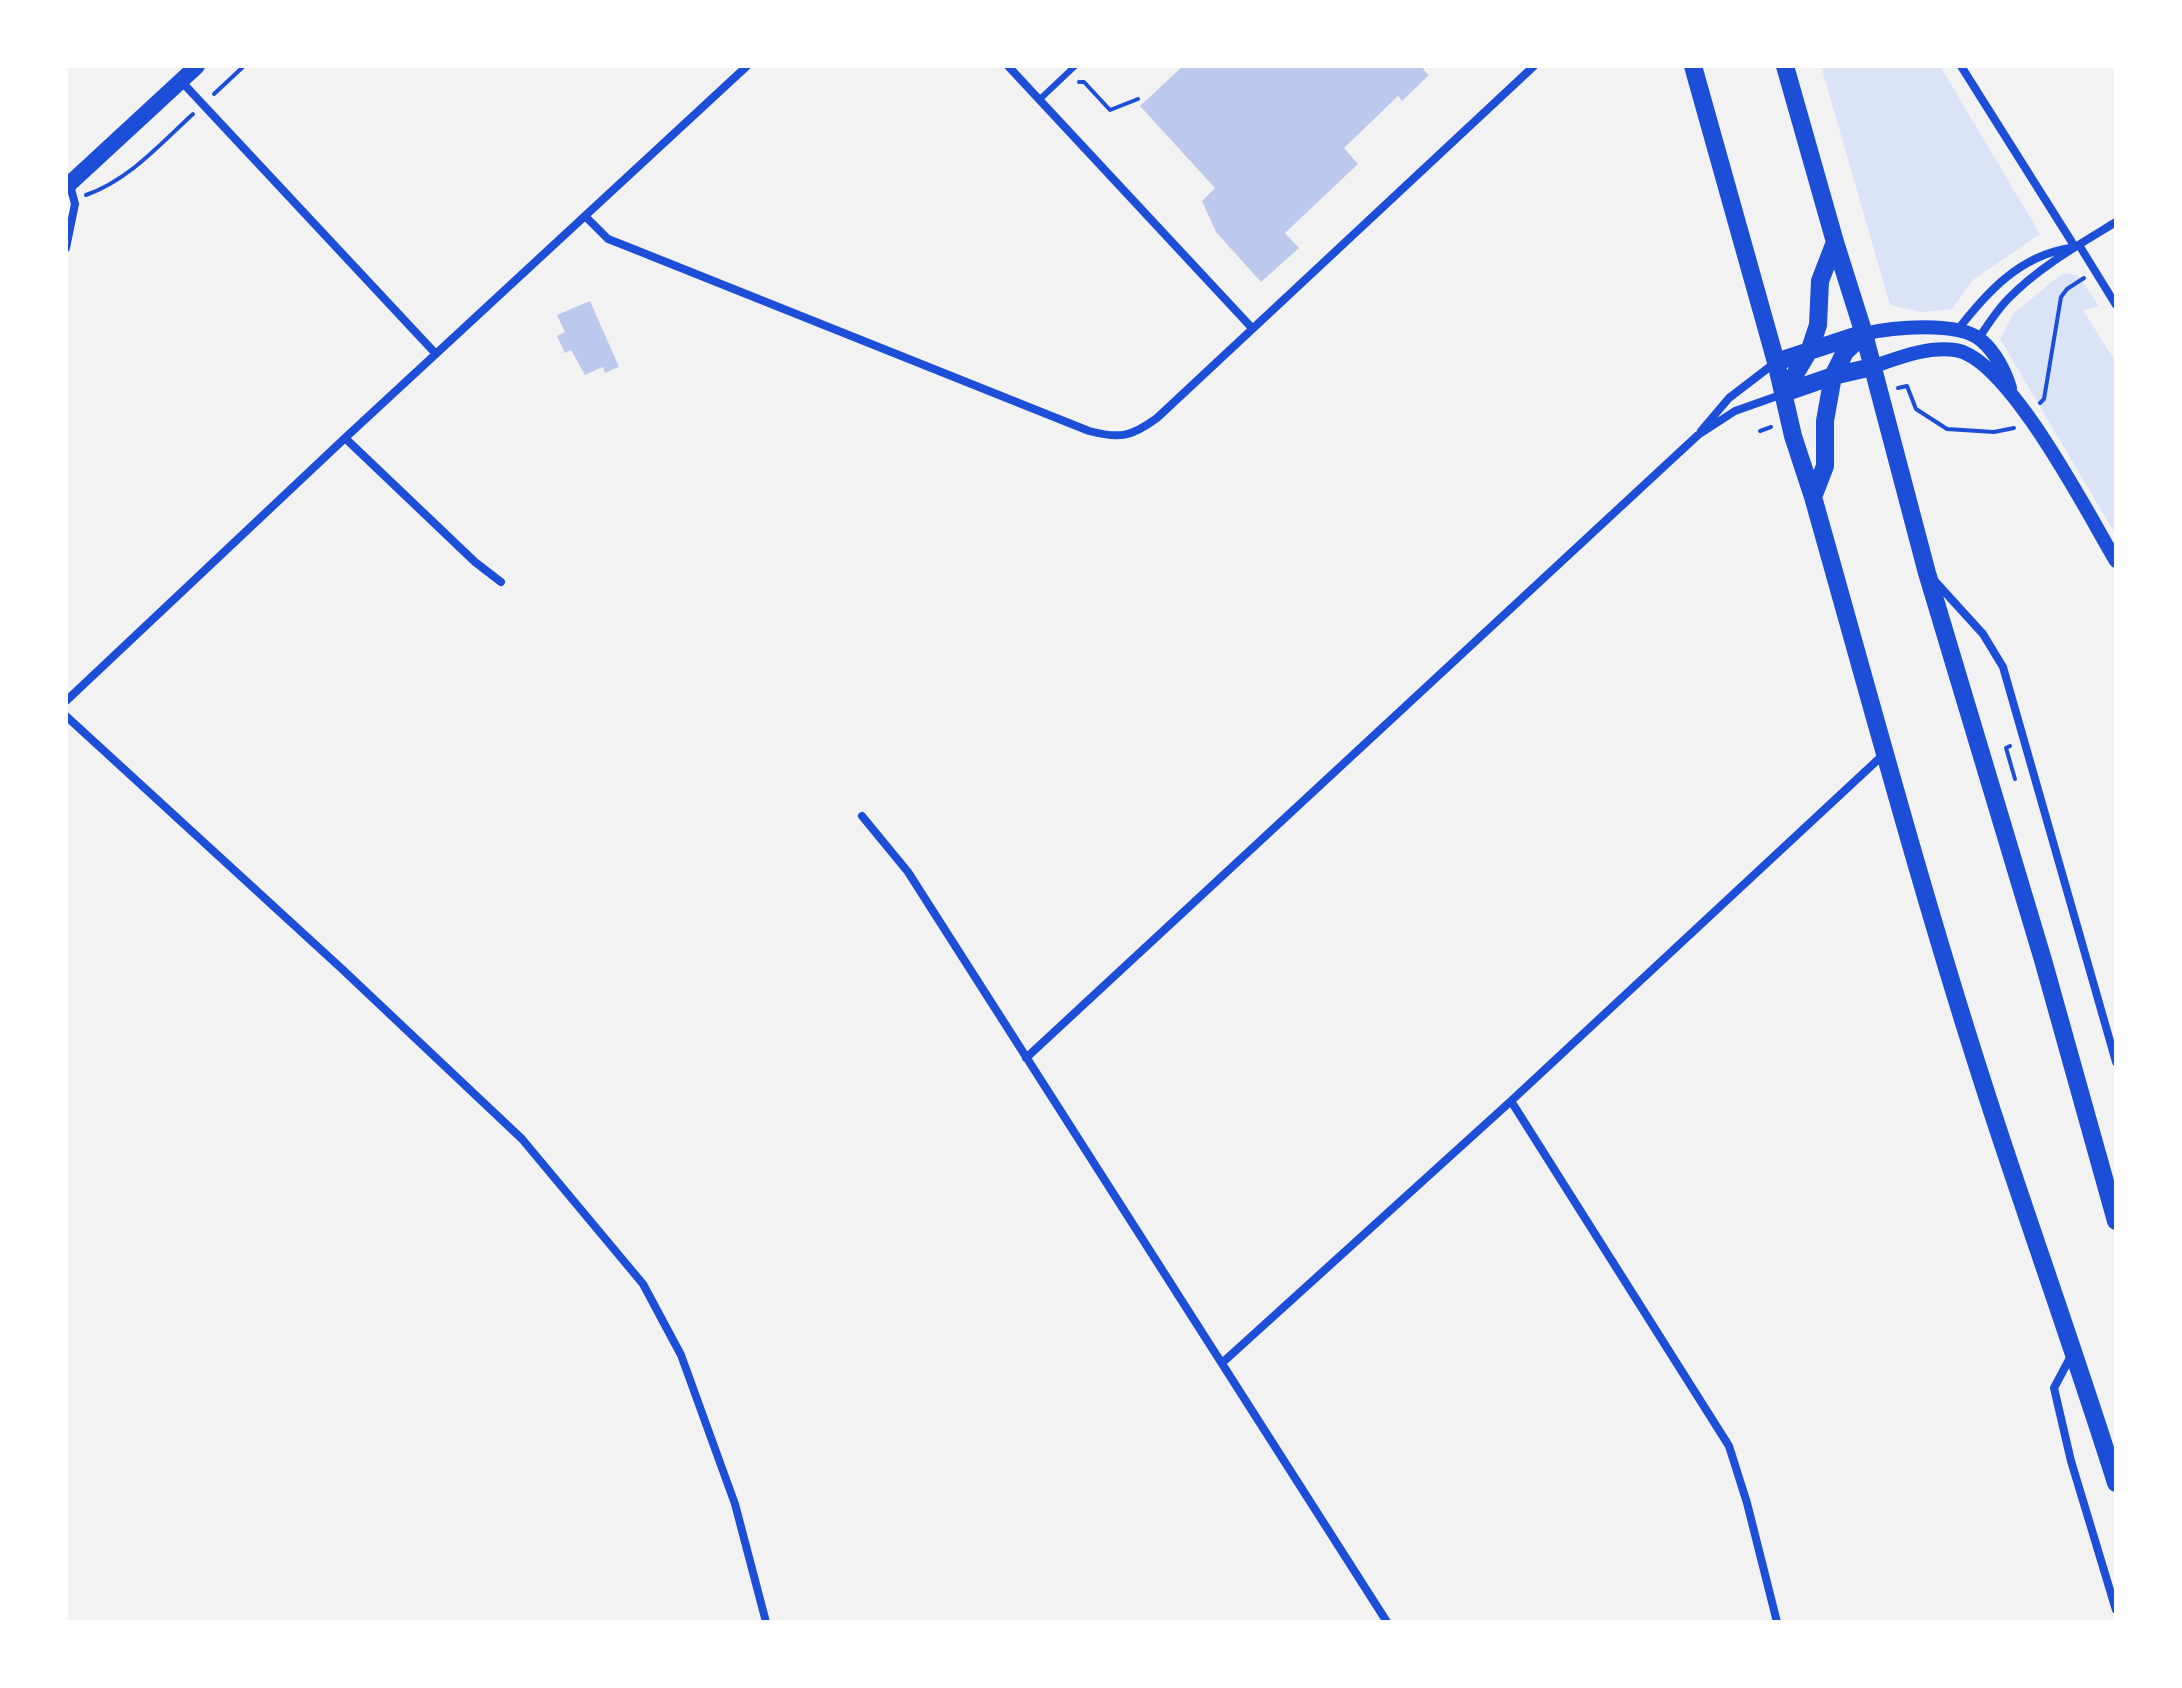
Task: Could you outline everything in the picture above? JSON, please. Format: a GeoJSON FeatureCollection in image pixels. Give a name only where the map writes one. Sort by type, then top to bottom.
{"type":"FeatureCollection","features":[{"type":"Feature","properties":{"kind":"main road"},"geometry":{"type":"LineString","coordinates":[[70,190],[197,66]]}},
{"type":"Feature","properties":{"kind":"main road"},"geometry":{"type":"LineString","coordinates":[[1693,66],[1790,422],[1992,1111],[2116,1483]]}},
{"type":"Feature","properties":{"kind":"main road"},"geometry":{"type":"LineString","coordinates":[[1785,66],[1864,334],[1927,573],[2116,1221]]}},
{"type":"Feature","properties":{"kind":"main road"},"geometry":{"type":"LineString","coordinates":[[1784,393],[1810,349],[1818,325],[1820,281],[1835,242]]}},
{"type":"Feature","properties":{"kind":"main road"},"geometry":{"type":"LineString","coordinates":[[1776,362],[1864,334]]}},
{"type":"Feature","properties":{"kind":"main road"},"geometry":{"type":"LineString","coordinates":[[1813,497],[1825,466],[1825,421],[1833,376],[1845,352],[1864,334]]}},
{"type":"Feature","properties":{"kind":"main road"},"geometry":{"type":"LineString","coordinates":[[1784,393],[1833,376],[1872,367]]}},
{"type":"Feature","properties":{"kind":"street"},"geometry":{"type":"LineString","coordinates":[[66,701],[747,66]]}},
{"type":"Feature","properties":{"kind":"street"},"geometry":{"type":"LineString","coordinates":[[1008,66],[1252,328]]}},
{"type":"Feature","properties":{"kind":"street"},"geometry":{"type":"LineString","coordinates":[[585,216],[608,239],[1089,431],[1111,437],[1128,435],[1157,418],[1534,66]]}},
{"type":"Feature","properties":{"kind":"street"},"geometry":{"type":"LineString","coordinates":[[1961,66],[2116,305]]}},
{"type":"Feature","properties":{"kind":"street"},"geometry":{"type":"LineString","coordinates":[[181,81],[436,354]]}},
{"type":"Feature","properties":{"kind":"street"},"geometry":{"type":"LineString","coordinates":[[66,248],[73,224],[70,190]]}},
{"type":"Feature","properties":{"kind":"street"},"geometry":{"type":"LineString","coordinates":[[1872,367],[1923,351],[1959,350],[1979,338],[2007,299],[2077,246],[2116,222]]}},
{"type":"Feature","properties":{"kind":"street"},"geometry":{"type":"LineString","coordinates":[[2077,246],[2054,251],[2019,268],[1990,290],[1956,332],[1959,350],[1979,362],[2011,392],[2116,561]]}},
{"type":"Feature","properties":{"kind":"street"},"geometry":{"type":"LineString","coordinates":[[1864,334],[1902,327],[1956,332],[1979,338],[2006,372],[2011,392]]}},
{"type":"Feature","properties":{"kind":"street"},"geometry":{"type":"LineString","coordinates":[[1026,1058],[1698,435],[1729,398],[1776,362]]}},
{"type":"Feature","properties":{"kind":"street"},"geometry":{"type":"LineString","coordinates":[[1698,435],[1735,411],[1784,393]]}},
{"type":"Feature","properties":{"kind":"street"},"geometry":{"type":"LineString","coordinates":[[345,438],[475,562],[501,582]]}},
{"type":"Feature","properties":{"kind":"street"},"geometry":{"type":"LineString","coordinates":[[1927,573],[1983,634],[2003,667],[2116,1062]]}},
{"type":"Feature","properties":{"kind":"street"},"geometry":{"type":"LineString","coordinates":[[66,716],[522,1139],[643,1284],[681,1355],[735,1504],[766,1622]]}},
{"type":"Feature","properties":{"kind":"street"},"geometry":{"type":"LineString","coordinates":[[1222,1363],[1511,1101],[1886,752]]}},
{"type":"Feature","properties":{"kind":"street"},"geometry":{"type":"LineString","coordinates":[[862,816],[908,872],[1387,1622]]}},
{"type":"Feature","properties":{"kind":"street"},"geometry":{"type":"LineString","coordinates":[[1511,1101],[1729,1446],[1777,1622]]}},
{"type":"Feature","properties":{"kind":"street"},"geometry":{"type":"LineString","coordinates":[[2074,1350],[2054,1388],[2071,1461],[2116,1610]]}},
{"type":"Feature","properties":{"kind":"lane"},"geometry":{"type":"LineString","coordinates":[[1039,100],[1075,66]]}},
{"type":"Feature","properties":{"kind":"path"},"geometry":{"type":"LineString","coordinates":[[70,190],[106,186],[137,166],[244,66]]}},
{"type":"Feature","properties":{"kind":"path"},"geometry":{"type":"LineString","coordinates":[[1087,86],[1110,110],[1138,99]]}},
{"type":"Feature","properties":{"kind":"path"},"geometry":{"type":"LineString","coordinates":[[1878,394],[1907,386],[1916,409],[1947,429],[1994,432],[2016,428],[2044,399],[2061,297],[2067,289],[2095,271]]}},
{"type":"Feature","properties":{"kind":"path"},"geometry":{"type":"LineString","coordinates":[[1760,431],[1790,422]]}},
{"type":"Feature","properties":{"kind":"shaded area"},"geometry":{"type":"Polygon","coordinates":[[[1821,66],[1940,66],[2040,234],[1973,280],[1952,309],[1921,312],[1890,305],[1821,66]]]}},
{"type":"Feature","properties":{"kind":"shaded area"},"geometry":{"type":"Polygon","coordinates":[[[2063,273],[2078,275],[2099,306],[2083,310],[2116,363],[2116,535],[2000,339],[2014,313],[2063,273]]]}},
{"type":"Feature","properties":{"kind":"building"},"geometry":{"type":"Polygon","coordinates":[[[1183,66],[1426,66],[1423,69],[1429,75],[1402,101],[1398,96],[1344,148],[1358,164],[1285,233],[1299,248],[1261,282],[1216,232],[1202,201],[1215,188],[1140,106],[1183,66]]]}},
{"type":"Feature","properties":{"kind":"building"},"geometry":{"type":"Polygon","coordinates":[[[590,301],[619,367],[605,373],[603,367],[585,375],[571,350],[565,353],[557,336],[565,332],[557,315],[590,301]]]}}]}
